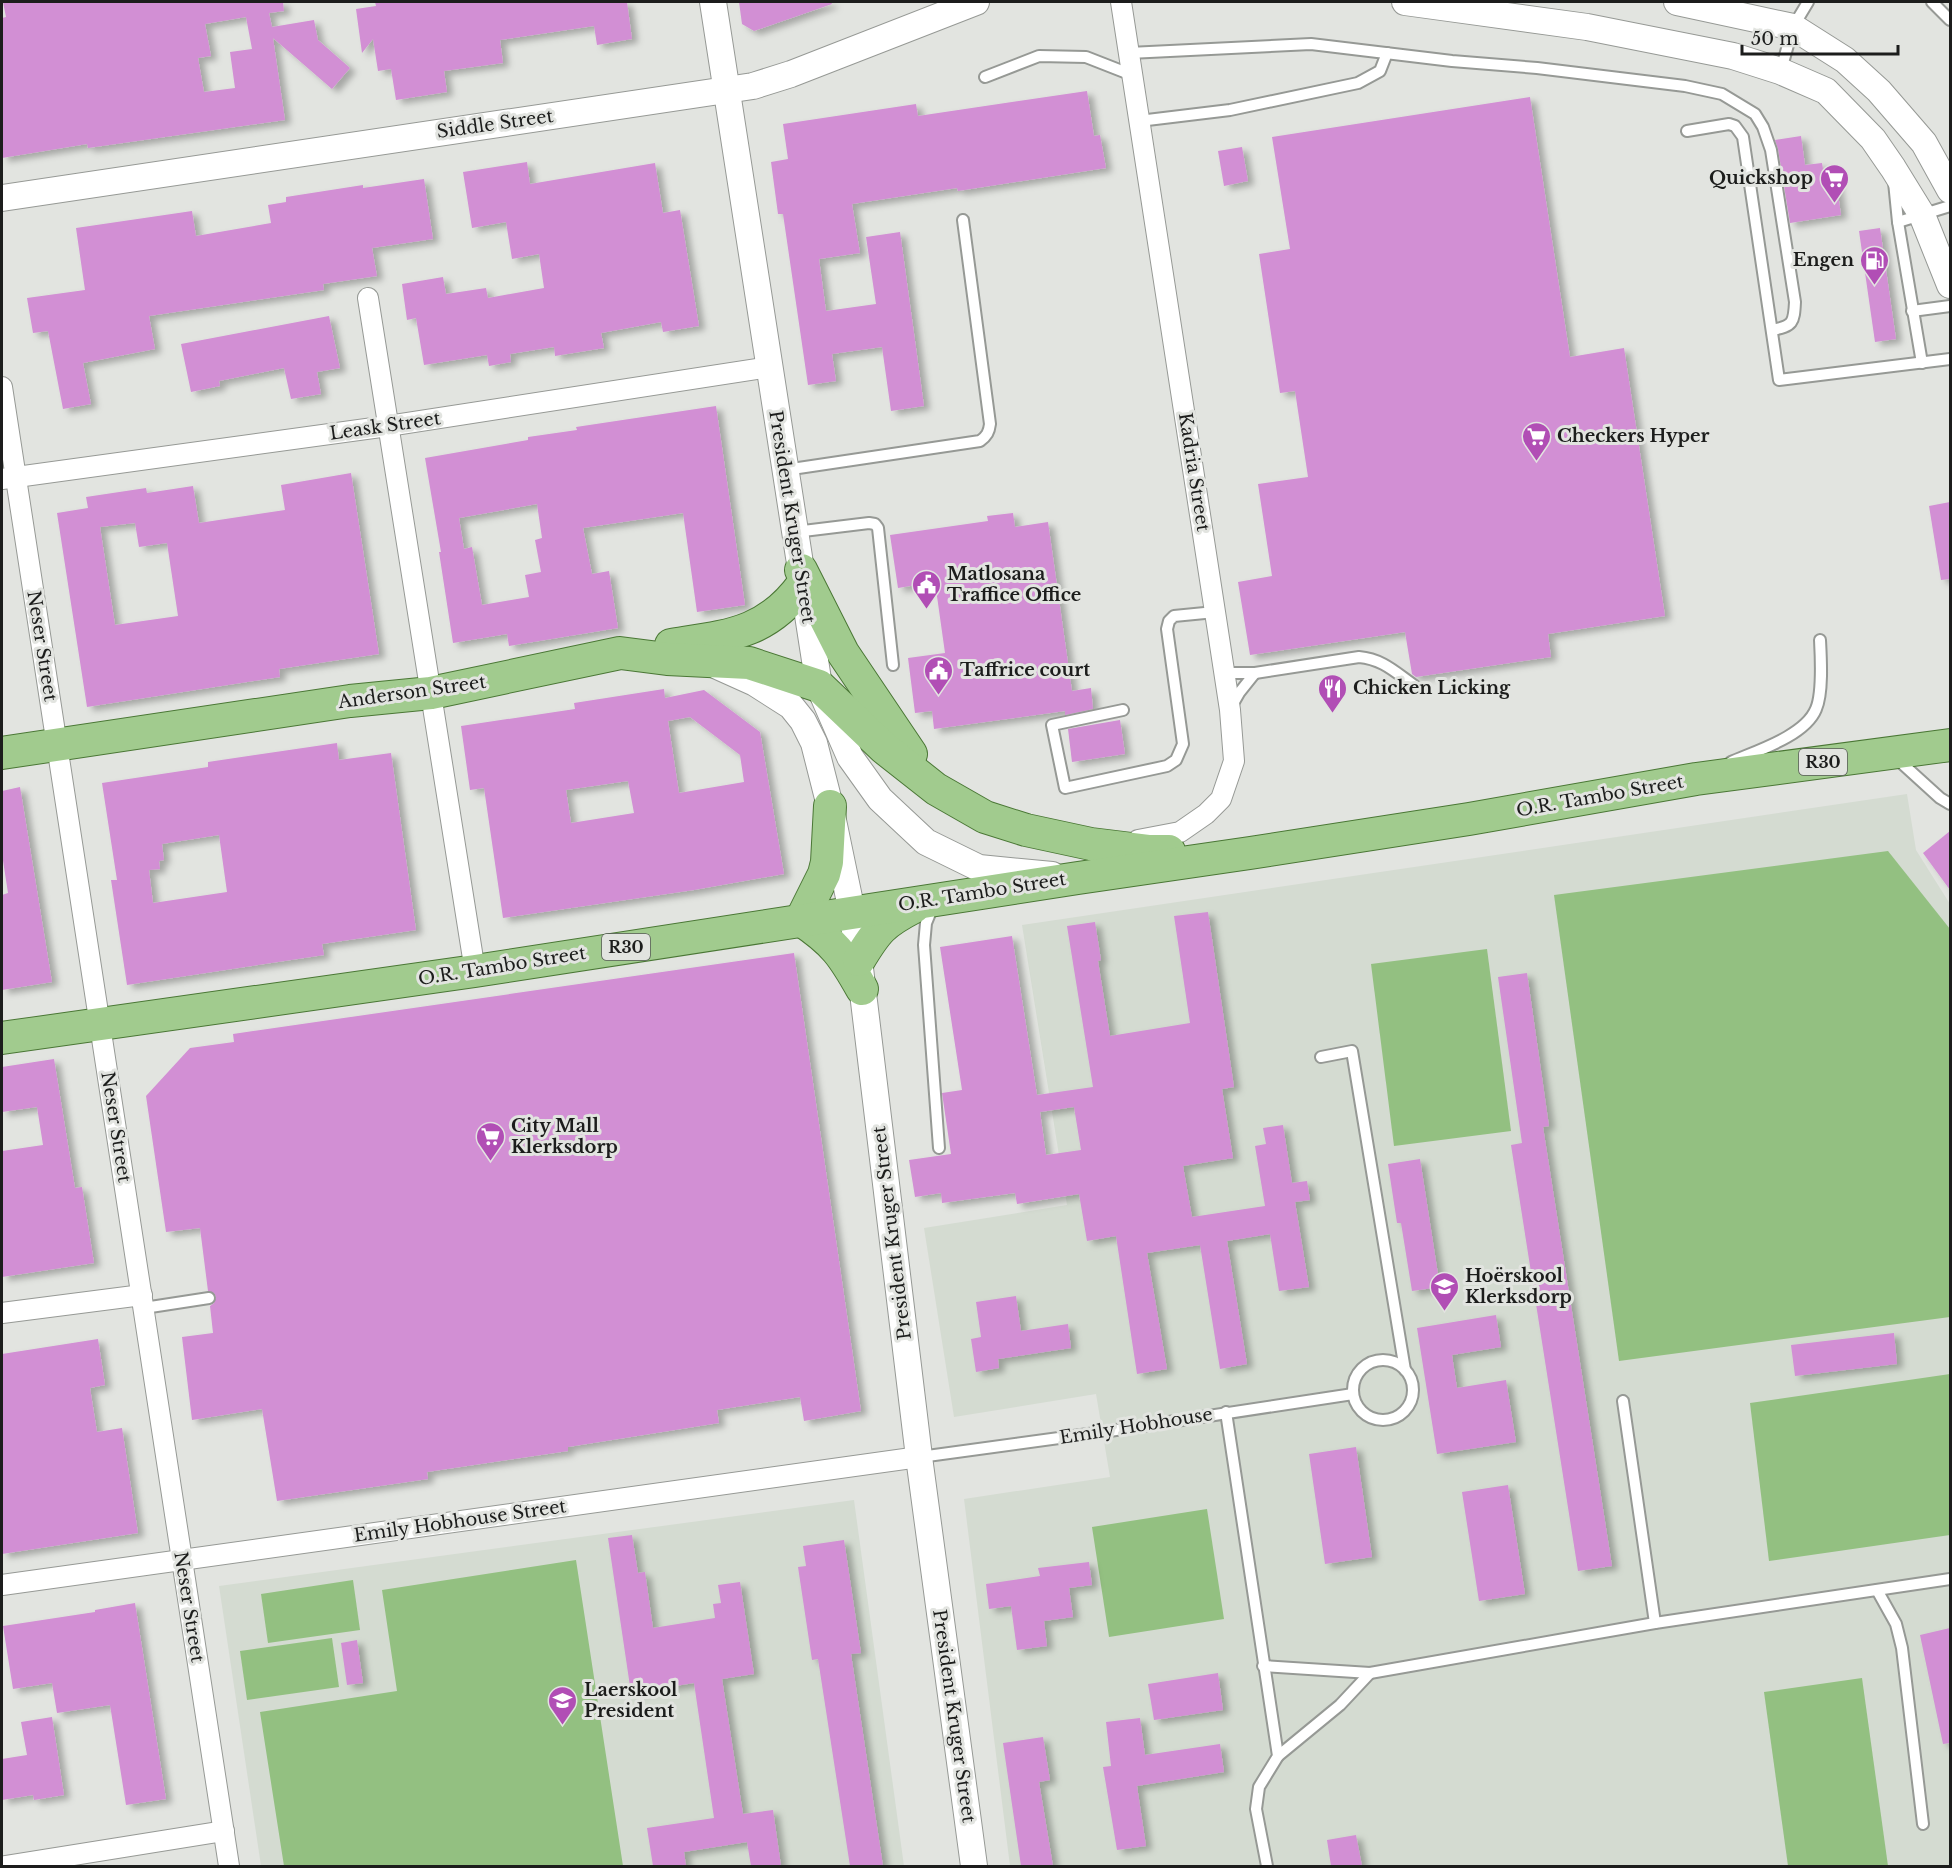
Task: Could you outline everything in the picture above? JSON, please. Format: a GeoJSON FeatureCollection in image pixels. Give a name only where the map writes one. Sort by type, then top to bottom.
{"type":"FeatureCollection","features":[{"type":"Feature","properties":{"kind":"main road"},"geometry":{"type":"LineString","coordinates":[[620,653],[722,637],[760,625],[792,599],[802,577]]}},
{"type":"Feature","properties":{"kind":"main road"},"geometry":{"type":"LineString","coordinates":[[802,577],[843,653],[936,789]]}},
{"type":"Feature","properties":{"kind":"main road","name":"Anderson Street"},"geometry":{"type":"LineString","coordinates":[[2,753],[350,701],[431,693],[620,653],[667,659],[749,663],[819,686]]}},
{"type":"Feature","properties":{"kind":"main road","name":"O.R. Tambo Street"},"geometry":{"type":"LineString","coordinates":[[819,686],[884,748],[936,789],[985,817],[1026,830],[1090,844],[1148,851],[1250,854]]}},
{"type":"Feature","properties":{"kind":"main road","name":"O.R. Tambo Street"},"geometry":{"type":"LineString","coordinates":[[2,1038],[475,971],[852,912],[1250,854],[1469,819],[1696,779],[1950,745]]}},
{"type":"Feature","properties":{"kind":"main road"},"geometry":{"type":"LineString","coordinates":[[830,806],[827,862],[824,874],[801,920],[824,935],[861,974],[874,936],[889,920],[930,901]]}},
{"type":"Feature","properties":{"kind":"street","name":"President Kruger Street"},"geometry":{"type":"LineString","coordinates":[[713,2],[819,686],[850,757],[879,799],[926,842],[979,868],[1078,878]]}},
{"type":"Feature","properties":{"kind":"street","name":"Siddle Street"},"geometry":{"type":"LineString","coordinates":[[2,198],[753,86],[790,74],[976,2]]}},
{"type":"Feature","properties":{"kind":"street","name":"Kadria Street"},"geometry":{"type":"LineString","coordinates":[[1090,844],[1148,839],[1180,832],[1206,814],[1221,799],[1234,761],[1230,710],[1121,2]]}},
{"type":"Feature","properties":{"kind":"street"},"geometry":{"type":"LineString","coordinates":[[1406,2],[1587,27],[1733,56],[1780,71],[1826,92],[1873,139],[1893,168],[1923,215],[1950,285]]}},
{"type":"Feature","properties":{"kind":"street"},"geometry":{"type":"LineString","coordinates":[[1677,2],[1793,27],[1845,60],[1879,91],[1924,143],[1950,190]]}},
{"type":"Feature","properties":{"kind":"street"},"geometry":{"type":"LineString","coordinates":[[368,298],[475,971]]}},
{"type":"Feature","properties":{"kind":"street","name":"Leask Street"},"geometry":{"type":"LineString","coordinates":[[8,478],[388,426],[769,367]]}},
{"type":"Feature","properties":{"kind":"street","name":"Neser Street"},"geometry":{"type":"LineString","coordinates":[[2,387],[8,478],[57,745],[229,1866]]}},
{"type":"Feature","properties":{"kind":"street","name":"President Kruger Street"},"geometry":{"type":"LineString","coordinates":[[705,660],[755,683],[791,706],[803,721],[814,742],[830,806],[852,912],[861,974],[919,1457],[974,1866]]}},
{"type":"Feature","properties":{"kind":"street"},"geometry":{"type":"LineString","coordinates":[[2,1313],[143,1301]]}},
{"type":"Feature","properties":{"kind":"street","name":"Emily Hobhouse Street"},"geometry":{"type":"LineString","coordinates":[[2,1585],[919,1457]]}},
{"type":"Feature","properties":{"kind":"street"},"geometry":{"type":"LineString","coordinates":[[5,1866],[224,1831]]}},
{"type":"Feature","properties":{"kind":"lane"},"geometry":{"type":"LineString","coordinates":[[1780,71],[1793,27],[1808,2]]}},
{"type":"Feature","properties":{"kind":"lane"},"geometry":{"type":"LineString","coordinates":[[1932,2],[1950,20]]}},
{"type":"Feature","properties":{"kind":"lane"},"geometry":{"type":"LineString","coordinates":[[1129,53],[1311,44],[1685,86],[1722,94],[1755,114],[1763,127],[1771,150],[1795,302],[1792,323],[1786,328],[1772,330]]}},
{"type":"Feature","properties":{"kind":"lane"},"geometry":{"type":"LineString","coordinates":[[1139,121],[1230,110],[1358,83],[1380,71],[1387,53]]}},
{"type":"Feature","properties":{"kind":"lane"},"geometry":{"type":"LineString","coordinates":[[985,77],[1039,56],[1086,57],[1132,75]]}},
{"type":"Feature","properties":{"kind":"lane"},"geometry":{"type":"LineString","coordinates":[[1687,131],[1729,124],[1735,126],[1743,137],[1779,380],[1950,359]]}},
{"type":"Feature","properties":{"kind":"lane"},"geometry":{"type":"LineString","coordinates":[[1893,168],[1898,222],[1922,363]]}},
{"type":"Feature","properties":{"kind":"lane"},"geometry":{"type":"LineString","coordinates":[[1898,222],[1950,206]]}},
{"type":"Feature","properties":{"kind":"lane"},"geometry":{"type":"LineString","coordinates":[[785,470],[980,441],[989,432],[990,424],[963,220]]}},
{"type":"Feature","properties":{"kind":"lane"},"geometry":{"type":"LineString","coordinates":[[1912,311],[1950,306]]}},
{"type":"Feature","properties":{"kind":"lane"},"geometry":{"type":"LineString","coordinates":[[795,532],[869,523],[878,528],[893,665]]}},
{"type":"Feature","properties":{"kind":"lane"},"geometry":{"type":"LineString","coordinates":[[1124,710],[1052,725],[1065,788],[1167,766],[1176,760],[1184,744],[1167,629],[1169,621],[1174,616],[1215,612]]}},
{"type":"Feature","properties":{"kind":"lane"},"geometry":{"type":"LineString","coordinates":[[1696,779],[1805,726],[1816,709],[1821,672],[1820,640]]}},
{"type":"Feature","properties":{"kind":"lane"},"geometry":{"type":"LineString","coordinates":[[1224,673],[1255,673],[1365,657],[1380,661],[1415,686]]}},
{"type":"Feature","properties":{"kind":"lane"},"geometry":{"type":"LineString","coordinates":[[1230,710],[1239,693],[1255,673]]}},
{"type":"Feature","properties":{"kind":"lane"},"geometry":{"type":"LineString","coordinates":[[1891,754],[1940,798],[1950,804]]}},
{"type":"Feature","properties":{"kind":"lane"},"geometry":{"type":"LineString","coordinates":[[930,901],[924,945],[939,1148]]}},
{"type":"Feature","properties":{"kind":"lane"},"geometry":{"type":"LineString","coordinates":[[1321,1057],[1352,1051],[1405,1370]]}},
{"type":"Feature","properties":{"kind":"lane"},"geometry":{"type":"LineString","coordinates":[[143,1301],[208,1298]]}},
{"type":"Feature","properties":{"kind":"lane"},"geometry":{"type":"LineString","coordinates":[[1376,1360],[1397,1363],[1405,1370],[1412,1382],[1413,1395],[1409,1407],[1399,1417],[1387,1421],[1373,1420],[1362,1414],[1353,1394],[1353,1381],[1358,1372],[1366,1364],[1376,1360]]}},
{"type":"Feature","properties":{"kind":"lane","name":"Emily Hobhouse"},"geometry":{"type":"LineString","coordinates":[[919,1457],[1353,1394]]}},
{"type":"Feature","properties":{"kind":"lane"},"geometry":{"type":"LineString","coordinates":[[1623,1401],[1655,1623]]}},
{"type":"Feature","properties":{"kind":"lane"},"geometry":{"type":"LineString","coordinates":[[1226,1412],[1278,1756]]}},
{"type":"Feature","properties":{"kind":"lane"},"geometry":{"type":"LineString","coordinates":[[1263,1666],[1370,1673],[1655,1623],[1950,1579]]}},
{"type":"Feature","properties":{"kind":"lane"},"geometry":{"type":"LineString","coordinates":[[1877,1590],[1896,1624],[1902,1648],[1923,1824]]}},
{"type":"Feature","properties":{"kind":"lane"},"geometry":{"type":"LineString","coordinates":[[1267,1866],[1256,1809],[1259,1787],[1278,1756],[1340,1705],[1370,1673]]}},
{"type":"Feature","properties":{"kind":"shaded area","name":"Hoërskool Klerksdorp"},"geometry":{"type":"Polygon","coordinates":[[[1907,794],[1916,850],[1950,904],[1950,1866],[1010,1866],[964,1499],[1110,1477],[1096,1394],[954,1417],[924,1228],[1067,1205],[1022,925],[1907,794]]]}},
{"type":"Feature","properties":{"kind":"shaded area","name":"Laerskool President"},"geometry":{"type":"Polygon","coordinates":[[[854,1500],[904,1866],[261,1866],[219,1586],[854,1500]]]}},
{"type":"Feature","properties":{"kind":"green space"},"geometry":{"type":"Polygon","coordinates":[[[1888,851],[1950,929],[1950,1317],[1619,1361],[1554,895],[1888,851]]]}},
{"type":"Feature","properties":{"kind":"green space"},"geometry":{"type":"Polygon","coordinates":[[[1487,949],[1511,1131],[1394,1146],[1371,964],[1487,949]]]}},
{"type":"Feature","properties":{"kind":"green space"},"geometry":{"type":"Polygon","coordinates":[[[1950,1374],[1950,1535],[1769,1561],[1750,1403],[1950,1374]]]}},
{"type":"Feature","properties":{"kind":"green space"},"geometry":{"type":"Polygon","coordinates":[[[1207,1509],[1224,1619],[1109,1637],[1092,1527],[1207,1509]]]}},
{"type":"Feature","properties":{"kind":"green space"},"geometry":{"type":"Polygon","coordinates":[[[576,1560],[623,1866],[284,1866],[260,1712],[397,1691],[382,1590],[576,1560]]]}},
{"type":"Feature","properties":{"kind":"green space"},"geometry":{"type":"Polygon","coordinates":[[[353,1580],[360,1630],[268,1643],[261,1594],[353,1580]]]}},
{"type":"Feature","properties":{"kind":"green space"},"geometry":{"type":"Polygon","coordinates":[[[332,1638],[339,1687],[247,1700],[240,1651],[332,1638]]]}},
{"type":"Feature","properties":{"kind":"green space"},"geometry":{"type":"Polygon","coordinates":[[[1862,1678],[1888,1866],[1788,1866],[1764,1692],[1862,1678]]]}},
{"type":"Feature","properties":{"kind":"building"},"geometry":{"type":"Polygon","coordinates":[[[3,2],[283,2],[284,11],[269,13],[272,27],[314,20],[318,40],[350,68],[332,89],[273,38],[285,120],[88,148],[87,144],[2,158],[2,18],[6,17],[3,2]],[[246,17],[205,24],[211,56],[198,58],[204,92],[235,88],[230,52],[252,49],[246,17]]]}},
{"type":"Feature","properties":{"kind":"building"},"geometry":{"type":"Polygon","coordinates":[[[375,2],[627,2],[632,39],[597,45],[594,26],[500,40],[503,63],[444,71],[447,92],[396,100],[391,69],[378,71],[373,39],[362,53],[356,9],[376,6],[375,2]]]}},
{"type":"Feature","properties":{"kind":"building"},"geometry":{"type":"Polygon","coordinates":[[[739,2],[831,2],[832,4],[754,31],[742,24],[739,2]]]}},
{"type":"Feature","properties":{"kind":"building"},"geometry":{"type":"Polygon","coordinates":[[[1087,91],[1094,136],[1100,135],[1106,168],[958,191],[957,188],[852,204],[860,253],[819,259],[826,311],[876,304],[866,237],[900,232],[924,406],[891,411],[882,347],[832,354],[836,381],[808,385],[783,214],[778,214],[771,162],[788,159],[783,124],[916,104],[918,116],[1087,91]]]}},
{"type":"Feature","properties":{"kind":"building"},"geometry":{"type":"Polygon","coordinates":[[[1530,97],[1570,357],[1624,348],[1665,616],[1548,634],[1551,657],[1416,677],[1412,674],[1405,632],[1250,655],[1238,582],[1272,576],[1258,484],[1308,477],[1295,391],[1280,393],[1259,254],[1290,249],[1272,137],[1530,97]]]}},
{"type":"Feature","properties":{"kind":"building"},"geometry":{"type":"Polygon","coordinates":[[[1801,136],[1805,165],[1822,163],[1824,175],[1835,173],[1841,215],[1790,223],[1775,140],[1801,136]]]}},
{"type":"Feature","properties":{"kind":"building"},"geometry":{"type":"Polygon","coordinates":[[[1242,147],[1248,181],[1224,186],[1218,151],[1242,147]]]}},
{"type":"Feature","properties":{"kind":"building"},"geometry":{"type":"Polygon","coordinates":[[[527,162],[530,184],[655,163],[663,213],[680,210],[699,326],[663,332],[661,322],[601,333],[604,348],[555,356],[554,347],[510,354],[511,362],[489,366],[487,355],[424,365],[416,318],[407,320],[402,284],[443,277],[446,294],[486,288],[488,298],[544,288],[539,254],[512,259],[506,222],[472,228],[463,172],[527,162]]]}},
{"type":"Feature","properties":{"kind":"building"},"geometry":{"type":"Polygon","coordinates":[[[424,179],[433,239],[372,248],[377,276],[323,284],[324,290],[149,316],[155,349],[83,363],[91,404],[63,409],[48,331],[33,333],[27,298],[85,290],[76,228],[192,211],[196,236],[271,223],[268,205],[286,202],[286,197],[363,185],[363,188],[424,179]]]}},
{"type":"Feature","properties":{"kind":"building"},"geometry":{"type":"Polygon","coordinates":[[[1880,228],[1896,339],[1875,342],[1859,231],[1880,228]]]}},
{"type":"Feature","properties":{"kind":"building"},"geometry":{"type":"Polygon","coordinates":[[[329,316],[340,368],[317,372],[321,394],[291,399],[284,368],[219,381],[220,386],[191,392],[181,344],[329,316]]]}},
{"type":"Feature","properties":{"kind":"building"},"geometry":{"type":"Polygon","coordinates":[[[716,406],[745,605],[697,612],[683,513],[583,528],[592,574],[609,571],[618,628],[509,646],[507,634],[453,643],[425,458],[528,440],[528,437],[577,430],[576,427],[716,406]],[[537,504],[459,518],[464,549],[472,547],[482,605],[529,597],[525,575],[541,572],[535,540],[542,538],[537,504]]]}},
{"type":"Feature","properties":{"kind":"building"},"geometry":{"type":"Polygon","coordinates":[[[351,473],[379,654],[279,669],[280,677],[87,707],[57,513],[88,508],[86,497],[146,488],[147,493],[193,486],[199,523],[285,510],[281,485],[351,473]],[[135,523],[100,527],[115,625],[178,616],[167,543],[139,547],[135,523]]]}},
{"type":"Feature","properties":{"kind":"building"},"geometry":{"type":"Polygon","coordinates":[[[1950,502],[1950,579],[1941,580],[1929,506],[1950,502]]]}},
{"type":"Feature","properties":{"kind":"building"},"geometry":{"type":"Polygon","coordinates":[[[1013,513],[1015,527],[1048,522],[1072,691],[1091,688],[1093,709],[1065,715],[1065,711],[934,729],[932,711],[915,713],[908,658],[945,653],[935,582],[898,588],[890,535],[988,521],[987,516],[1013,513]]]}},
{"type":"Feature","properties":{"kind":"building"},"geometry":{"type":"Polygon","coordinates":[[[664,689],[665,698],[704,690],[760,732],[784,874],[694,890],[503,918],[484,788],[470,790],[461,726],[575,709],[574,703],[664,689]],[[690,717],[668,721],[679,793],[744,782],[740,755],[690,717]],[[628,781],[566,790],[571,823],[634,813],[628,781]]]}},
{"type":"Feature","properties":{"kind":"building"},"geometry":{"type":"Polygon","coordinates":[[[1120,720],[1125,754],[1072,762],[1068,729],[1120,720]]]}},
{"type":"Feature","properties":{"kind":"building"},"geometry":{"type":"Polygon","coordinates":[[[337,743],[339,760],[391,753],[416,930],[322,944],[324,955],[127,985],[111,880],[117,880],[102,783],[208,767],[208,762],[337,743]],[[219,835],[162,844],[164,860],[159,861],[160,869],[149,870],[153,903],[227,892],[219,835]]]}},
{"type":"Feature","properties":{"kind":"building"},"geometry":{"type":"Polygon","coordinates":[[[20,787],[52,982],[2,990],[2,895],[8,893],[2,854],[2,791],[20,787]]]}},
{"type":"Feature","properties":{"kind":"building"},"geometry":{"type":"Polygon","coordinates":[[[1950,831],[1950,890],[1923,853],[1950,831]]]}},
{"type":"Feature","properties":{"kind":"building"},"geometry":{"type":"Polygon","coordinates":[[[1208,912],[1234,1087],[1222,1089],[1233,1158],[1183,1166],[1192,1217],[1265,1206],[1255,1146],[1266,1144],[1263,1128],[1283,1125],[1292,1183],[1307,1181],[1310,1200],[1295,1202],[1309,1287],[1279,1291],[1270,1234],[1227,1241],[1247,1364],[1220,1369],[1200,1245],[1147,1253],[1167,1369],[1137,1374],[1116,1236],[1087,1241],[1079,1194],[1017,1204],[1015,1193],[942,1203],[941,1193],[915,1197],[909,1160],[951,1154],[942,1093],[962,1090],[940,947],[1012,936],[1037,1095],[1093,1087],[1067,926],[1095,922],[1101,960],[1098,961],[1110,1036],[1190,1023],[1174,916],[1208,912]],[[1074,1107],[1040,1112],[1046,1155],[1081,1150],[1074,1107]]]}},
{"type":"Feature","properties":{"kind":"building","name":"City Mall Klerksdorp"},"geometry":{"type":"Polygon","coordinates":[[[794,953],[861,1411],[804,1421],[800,1397],[717,1410],[719,1423],[568,1447],[568,1451],[427,1472],[428,1479],[277,1501],[262,1409],[192,1420],[182,1337],[213,1333],[210,1306],[216,1297],[214,1293],[208,1291],[200,1228],[166,1232],[146,1096],[190,1048],[234,1042],[233,1034],[794,953]]]}},
{"type":"Feature","properties":{"kind":"building"},"geometry":{"type":"Polygon","coordinates":[[[1527,973],[1549,1126],[1543,1127],[1612,1566],[1578,1571],[1511,1145],[1522,1143],[1498,977],[1527,973]]]}},
{"type":"Feature","properties":{"kind":"building"},"geometry":{"type":"Polygon","coordinates":[[[54,1059],[75,1188],[82,1187],[94,1263],[2,1277],[2,1151],[43,1145],[37,1107],[2,1112],[2,1067],[54,1059]]]}},
{"type":"Feature","properties":{"kind":"building"},"geometry":{"type":"Polygon","coordinates":[[[1420,1159],[1440,1287],[1412,1291],[1401,1223],[1397,1223],[1388,1164],[1420,1159]]]}},
{"type":"Feature","properties":{"kind":"building"},"geometry":{"type":"Polygon","coordinates":[[[1016,1296],[1021,1331],[1068,1324],[1071,1348],[998,1359],[999,1368],[976,1372],[971,1339],[981,1337],[976,1302],[1016,1296]]]}},
{"type":"Feature","properties":{"kind":"building"},"geometry":{"type":"Polygon","coordinates":[[[1496,1315],[1501,1347],[1452,1355],[1457,1388],[1506,1380],[1516,1442],[1437,1454],[1417,1328],[1496,1315]]]}},
{"type":"Feature","properties":{"kind":"building"},"geometry":{"type":"Polygon","coordinates":[[[1894,1333],[1897,1364],[1795,1376],[1791,1345],[1894,1333]]]}},
{"type":"Feature","properties":{"kind":"building"},"geometry":{"type":"Polygon","coordinates":[[[98,1339],[105,1385],[90,1388],[97,1432],[122,1428],[138,1533],[2,1554],[2,1354],[98,1339]]]}},
{"type":"Feature","properties":{"kind":"building"},"geometry":{"type":"Polygon","coordinates":[[[1356,1447],[1372,1557],[1325,1564],[1309,1454],[1356,1447]]]}},
{"type":"Feature","properties":{"kind":"building"},"geometry":{"type":"Polygon","coordinates":[[[1508,1485],[1525,1594],[1479,1601],[1462,1492],[1508,1485]]]}},
{"type":"Feature","properties":{"kind":"building"},"geometry":{"type":"Polygon","coordinates":[[[632,1535],[638,1573],[645,1572],[653,1628],[715,1618],[713,1604],[721,1603],[718,1585],[740,1582],[754,1674],[722,1679],[743,1814],[773,1810],[781,1866],[751,1866],[747,1842],[684,1852],[686,1866],[653,1866],[647,1828],[714,1818],[694,1683],[631,1693],[608,1538],[632,1535]]]}},
{"type":"Feature","properties":{"kind":"building"},"geometry":{"type":"Polygon","coordinates":[[[844,1540],[861,1653],[851,1654],[883,1866],[850,1866],[818,1659],[812,1660],[798,1567],[806,1566],[803,1546],[844,1540]]]}},
{"type":"Feature","properties":{"kind":"building"},"geometry":{"type":"Polygon","coordinates":[[[1089,1562],[1092,1585],[1069,1588],[1073,1617],[1044,1621],[1047,1646],[1017,1650],[1011,1606],[989,1609],[986,1584],[1040,1576],[1038,1568],[1089,1562]]]}},
{"type":"Feature","properties":{"kind":"building"},"geometry":{"type":"Polygon","coordinates":[[[135,1603],[166,1799],[126,1805],[110,1705],[57,1713],[52,1683],[13,1689],[3,1626],[95,1612],[95,1610],[135,1603]]]}},
{"type":"Feature","properties":{"kind":"building"},"geometry":{"type":"Polygon","coordinates":[[[1950,1628],[1950,1743],[1943,1744],[1920,1635],[1950,1628]]]}},
{"type":"Feature","properties":{"kind":"building"},"geometry":{"type":"Polygon","coordinates":[[[357,1640],[363,1683],[347,1685],[341,1643],[357,1640]]]}},
{"type":"Feature","properties":{"kind":"building"},"geometry":{"type":"Polygon","coordinates":[[[1218,1673],[1223,1710],[1154,1720],[1148,1684],[1218,1673]]]}},
{"type":"Feature","properties":{"kind":"building"},"geometry":{"type":"Polygon","coordinates":[[[52,1717],[64,1795],[34,1800],[33,1795],[2,1800],[2,1759],[27,1755],[21,1722],[52,1717]]]}},
{"type":"Feature","properties":{"kind":"building"},"geometry":{"type":"Polygon","coordinates":[[[1140,1718],[1145,1755],[1220,1744],[1224,1772],[1137,1786],[1146,1846],[1117,1850],[1103,1767],[1111,1766],[1106,1722],[1140,1718]]]}},
{"type":"Feature","properties":{"kind":"building"},"geometry":{"type":"Polygon","coordinates":[[[1043,1737],[1050,1780],[1039,1782],[1053,1866],[1021,1866],[1003,1743],[1043,1737]]]}},
{"type":"Feature","properties":{"kind":"building"},"geometry":{"type":"Polygon","coordinates":[[[1356,1835],[1362,1866],[1331,1866],[1327,1840],[1356,1835]]]}},
{"type":"Feature","properties":{"kind":"place","name":"Quickshop"},"geometry":{"type":"Point","coordinates":[1834,204]}},
{"type":"Feature","properties":{"kind":"place","name":"Engen"},"geometry":{"type":"Point","coordinates":[1875,286]}},
{"type":"Feature","properties":{"kind":"place","name":"Checkers Hyper"},"geometry":{"type":"Point","coordinates":[1536,462]}},
{"type":"Feature","properties":{"kind":"place","name":"Matlosana Traffice Office"},"geometry":{"type":"Point","coordinates":[926,610]}},
{"type":"Feature","properties":{"kind":"place","name":"Taffrice court"},"geometry":{"type":"Point","coordinates":[939,696]}},
{"type":"Feature","properties":{"kind":"place","name":"Chicken Licking"},"geometry":{"type":"Point","coordinates":[1332,714]}},
{"type":"Feature","properties":{"kind":"place","name":"City Mall Klerksdorp"},"geometry":{"type":"Point","coordinates":[490,1162]}},
{"type":"Feature","properties":{"kind":"place","name":"Hoërskool Klerksdorp"},"geometry":{"type":"Point","coordinates":[1444,1312]}},
{"type":"Feature","properties":{"kind":"place","name":"Laerskool President"},"geometry":{"type":"Point","coordinates":[563,1726]}}]}
